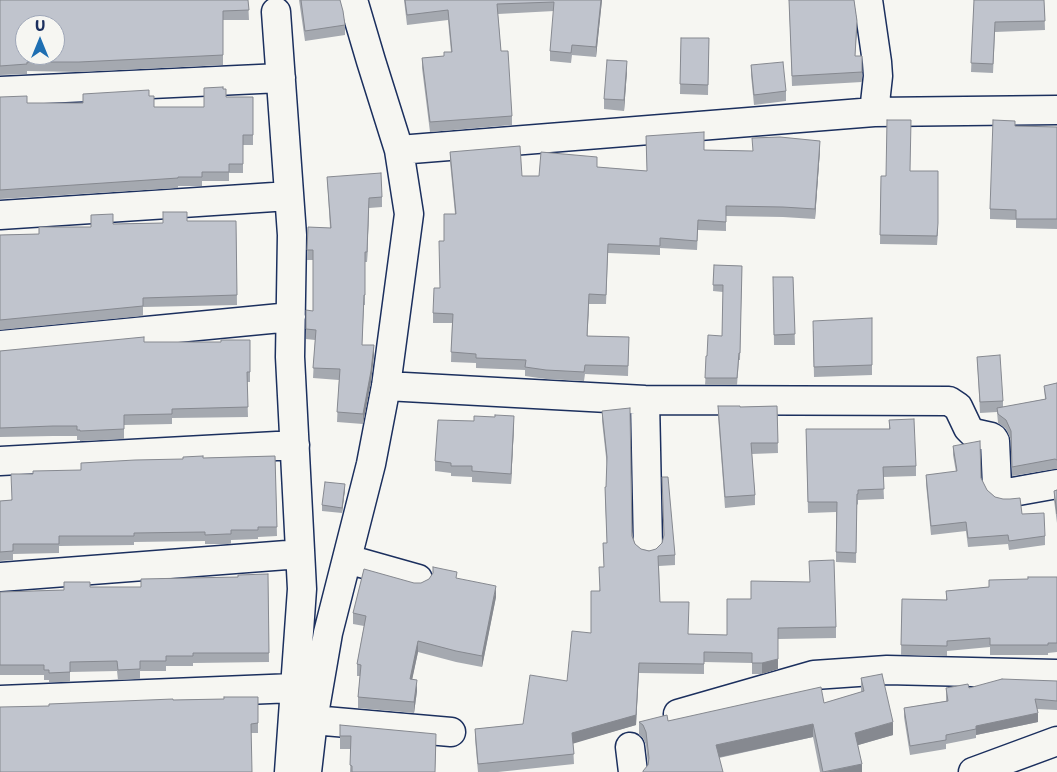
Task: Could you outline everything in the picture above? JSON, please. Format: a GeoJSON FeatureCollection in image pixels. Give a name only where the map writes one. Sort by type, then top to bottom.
{"type":"FeatureCollection","features":[{"type":"Feature","properties":{"kind":"street"},"geometry":{"type":"LineString","coordinates":[[307,772],[328,633],[371,464],[386,386],[409,214],[399,150],[370,61],[353,0]]}},
{"type":"Feature","properties":{"kind":"street"},"geometry":{"type":"LineString","coordinates":[[868,0],[878,76],[874,112]]}},
{"type":"Feature","properties":{"kind":"street"},"geometry":{"type":"LineString","coordinates":[[276,12],[292,235],[290,357],[302,589],[289,772]]}},
{"type":"Feature","properties":{"kind":"street"},"geometry":{"type":"LineString","coordinates":[[0,91],[281,78]]}},
{"type":"Feature","properties":{"kind":"street"},"geometry":{"type":"LineString","coordinates":[[399,150],[874,112],[1057,110]]}},
{"type":"Feature","properties":{"kind":"street"},"geometry":{"type":"LineString","coordinates":[[0,215],[289,196]]}},
{"type":"Feature","properties":{"kind":"street"},"geometry":{"type":"LineString","coordinates":[[0,345],[291,317]]}},
{"type":"Feature","properties":{"kind":"street"},"geometry":{"type":"LineString","coordinates":[[386,386],[645,400],[949,401],[958,407],[968,428],[973,433],[993,438],[997,486],[1000,491],[1006,493],[1057,484]]}},
{"type":"Feature","properties":{"kind":"street"},"geometry":{"type":"LineString","coordinates":[[645,400],[648,546]]}},
{"type":"Feature","properties":{"kind":"street"},"geometry":{"type":"LineString","coordinates":[[0,461],[295,445]]}},
{"type":"Feature","properties":{"kind":"street"},"geometry":{"type":"LineString","coordinates":[[0,577],[300,554]]}},
{"type":"Feature","properties":{"kind":"street"},"geometry":{"type":"LineString","coordinates":[[347,559],[418,579]]}},
{"type":"Feature","properties":{"kind":"street"},"geometry":{"type":"LineString","coordinates":[[678,714],[814,675],[887,670],[1057,674]]}},
{"type":"Feature","properties":{"kind":"street"},"geometry":{"type":"LineString","coordinates":[[0,700],[294,688]]}},
{"type":"Feature","properties":{"kind":"street"},"geometry":{"type":"LineString","coordinates":[[314,720],[451,732]]}},
{"type":"Feature","properties":{"kind":"street"},"geometry":{"type":"LineString","coordinates":[[973,772],[1057,741]]}},
{"type":"Feature","properties":{"kind":"building"},"geometry":{"type":"Polygon","coordinates":[[[0,0],[248,0],[249,10],[223,11],[223,55],[65,62],[65,15],[15,15],[15,65],[0,66],[0,0]]]}},
{"type":"Feature","properties":{"kind":"building"},"geometry":{"type":"Polygon","coordinates":[[[301,0],[340,0],[345,25],[305,31],[301,0]]]}},
{"type":"Feature","properties":{"kind":"building"},"geometry":{"type":"Polygon","coordinates":[[[405,0],[601,0],[596,47],[572,45],[571,53],[550,51],[554,2],[497,4],[501,51],[508,51],[512,116],[430,122],[422,58],[444,56],[444,52],[452,52],[448,10],[407,15],[405,0]]]}},
{"type":"Feature","properties":{"kind":"building"},"geometry":{"type":"Polygon","coordinates":[[[789,0],[854,0],[857,21],[855,56],[862,56],[862,72],[792,76],[789,0]]]}},
{"type":"Feature","properties":{"kind":"building"},"geometry":{"type":"Polygon","coordinates":[[[974,0],[1044,0],[1045,21],[995,22],[993,64],[971,63],[974,0]]]}},
{"type":"Feature","properties":{"kind":"building"},"geometry":{"type":"Polygon","coordinates":[[[681,38],[709,38],[708,85],[680,84],[681,38]]]}},
{"type":"Feature","properties":{"kind":"building"},"geometry":{"type":"Polygon","coordinates":[[[607,60],[627,61],[624,100],[604,99],[607,60]]]}},
{"type":"Feature","properties":{"kind":"building"},"geometry":{"type":"Polygon","coordinates":[[[783,62],[786,91],[754,95],[751,65],[783,62]]]}},
{"type":"Feature","properties":{"kind":"building"},"geometry":{"type":"Polygon","coordinates":[[[223,87],[223,89],[226,89],[226,97],[253,97],[253,135],[243,135],[243,164],[229,164],[229,172],[202,172],[202,177],[178,177],[0,190],[0,97],[27,96],[27,103],[83,103],[83,94],[149,90],[149,96],[154,96],[154,107],[204,107],[204,88],[223,87]]]}},
{"type":"Feature","properties":{"kind":"building"},"geometry":{"type":"Polygon","coordinates":[[[887,120],[911,120],[910,171],[938,171],[937,236],[880,235],[881,176],[886,176],[887,120]]]}},
{"type":"Feature","properties":{"kind":"building"},"geometry":{"type":"Polygon","coordinates":[[[993,120],[1015,121],[1015,126],[1057,127],[1057,219],[1016,219],[1016,210],[990,209],[993,120]]]}},
{"type":"Feature","properties":{"kind":"building"},"geometry":{"type":"Polygon","coordinates":[[[704,132],[704,150],[753,151],[752,138],[780,137],[820,141],[815,209],[726,206],[726,222],[698,220],[697,241],[660,238],[660,246],[608,244],[606,295],[589,294],[587,336],[629,337],[628,366],[585,365],[584,372],[546,370],[525,367],[526,360],[476,358],[476,354],[451,352],[453,314],[433,313],[434,288],[440,288],[439,241],[444,241],[444,214],[456,214],[450,152],[520,146],[522,176],[539,176],[541,152],[597,157],[597,167],[647,171],[646,136],[704,132]]]}},
{"type":"Feature","properties":{"kind":"building"},"geometry":{"type":"Polygon","coordinates":[[[381,173],[382,197],[369,198],[367,252],[365,252],[362,345],[374,345],[371,371],[363,414],[337,412],[340,369],[313,368],[316,330],[306,329],[306,310],[313,311],[313,250],[307,250],[308,227],[331,228],[327,177],[381,173]]]}},
{"type":"Feature","properties":{"kind":"building"},"geometry":{"type":"Polygon","coordinates":[[[163,212],[187,212],[187,221],[236,221],[237,295],[143,298],[143,306],[0,320],[0,235],[39,234],[39,227],[91,227],[91,215],[113,214],[113,224],[163,223],[163,212]]]}},
{"type":"Feature","properties":{"kind":"building"},"geometry":{"type":"Polygon","coordinates":[[[714,265],[742,266],[740,353],[737,378],[705,378],[708,335],[722,336],[723,285],[713,285],[714,265]]]}},
{"type":"Feature","properties":{"kind":"building"},"geometry":{"type":"Polygon","coordinates":[[[773,277],[793,277],[795,334],[774,335],[773,277]]]}},
{"type":"Feature","properties":{"kind":"building"},"geometry":{"type":"Polygon","coordinates":[[[872,318],[872,365],[814,367],[813,321],[872,318]]]}},
{"type":"Feature","properties":{"kind":"building"},"geometry":{"type":"Polygon","coordinates":[[[144,337],[144,342],[250,340],[250,372],[247,372],[248,407],[172,409],[172,414],[124,415],[124,429],[80,431],[77,430],[77,426],[0,428],[0,351],[144,337]]]}},
{"type":"Feature","properties":{"kind":"building"},"geometry":{"type":"Polygon","coordinates":[[[1000,355],[1003,401],[980,402],[977,357],[1000,355]]]}},
{"type":"Feature","properties":{"kind":"building"},"geometry":{"type":"Polygon","coordinates":[[[1057,383],[1057,460],[1012,467],[1011,431],[1006,420],[998,414],[997,408],[1046,399],[1044,386],[1057,383]]]}},
{"type":"Feature","properties":{"kind":"building"},"geometry":{"type":"Polygon","coordinates":[[[718,406],[777,406],[778,443],[751,443],[755,495],[725,497],[718,406]]]}},
{"type":"Feature","properties":{"kind":"building"},"geometry":{"type":"Polygon","coordinates":[[[630,408],[632,536],[635,544],[641,549],[649,551],[656,549],[662,543],[664,535],[662,477],[668,477],[675,555],[658,556],[660,602],[689,602],[688,634],[727,635],[727,599],[751,599],[751,581],[810,582],[809,561],[834,560],[836,627],[778,628],[778,659],[762,663],[752,663],[752,653],[704,652],[704,664],[639,663],[636,715],[572,733],[574,754],[478,764],[475,729],[523,724],[530,675],[567,681],[572,631],[591,633],[591,591],[600,591],[599,567],[604,567],[603,543],[607,543],[605,487],[607,457],[602,411],[630,408]]]}},
{"type":"Feature","properties":{"kind":"building"},"geometry":{"type":"Polygon","coordinates":[[[495,415],[514,416],[511,474],[472,471],[472,466],[451,466],[451,463],[435,461],[438,420],[474,421],[474,416],[495,417],[495,415]]]}},
{"type":"Feature","properties":{"kind":"building"},"geometry":{"type":"Polygon","coordinates":[[[914,419],[916,466],[883,467],[884,489],[858,490],[856,553],[836,552],[837,502],[808,502],[806,429],[890,429],[889,420],[914,419]]]}},
{"type":"Feature","properties":{"kind":"building"},"geometry":{"type":"Polygon","coordinates":[[[980,441],[981,478],[987,490],[995,497],[1003,499],[1020,498],[1022,514],[1044,513],[1045,536],[1009,541],[1008,535],[968,538],[966,522],[931,526],[926,475],[957,471],[953,446],[980,441]]]}},
{"type":"Feature","properties":{"kind":"building"},"geometry":{"type":"Polygon","coordinates":[[[203,456],[203,458],[275,456],[277,527],[258,527],[258,530],[231,530],[231,534],[205,535],[205,532],[134,533],[134,536],[59,536],[59,544],[13,544],[13,551],[0,552],[0,501],[12,500],[11,474],[33,474],[33,471],[81,470],[81,463],[183,459],[183,457],[203,456]]]}},
{"type":"Feature","properties":{"kind":"building"},"geometry":{"type":"Polygon","coordinates":[[[325,482],[345,484],[342,508],[322,505],[325,482]]]}},
{"type":"Feature","properties":{"kind":"building"},"geometry":{"type":"Polygon","coordinates":[[[1057,490],[1057,514],[1054,491],[1057,490]]]}},
{"type":"Feature","properties":{"kind":"building"},"geometry":{"type":"Polygon","coordinates":[[[433,567],[457,572],[456,578],[496,586],[482,656],[418,641],[410,679],[417,680],[414,702],[358,697],[361,665],[357,664],[366,616],[353,613],[364,569],[414,583],[421,583],[429,579],[433,573],[433,567]]]}},
{"type":"Feature","properties":{"kind":"building"},"geometry":{"type":"Polygon","coordinates":[[[268,574],[269,653],[193,653],[193,656],[166,656],[166,661],[140,661],[140,669],[118,670],[117,661],[70,662],[70,672],[49,673],[49,670],[44,670],[44,665],[0,665],[0,592],[64,590],[64,582],[90,582],[90,587],[141,587],[141,579],[238,577],[238,575],[268,574]]]}},
{"type":"Feature","properties":{"kind":"building"},"geometry":{"type":"Polygon","coordinates":[[[1028,577],[1057,577],[1057,643],[1048,643],[1048,645],[990,645],[990,638],[947,641],[947,646],[901,645],[902,599],[947,600],[946,591],[989,587],[989,580],[1028,579],[1028,577]]]}},
{"type":"Feature","properties":{"kind":"building"},"geometry":{"type":"Polygon","coordinates":[[[882,674],[893,722],[855,733],[862,764],[823,772],[813,724],[716,745],[723,772],[643,772],[648,765],[649,758],[646,732],[643,725],[639,722],[667,715],[668,721],[821,687],[824,703],[864,691],[861,678],[882,674]]]}},
{"type":"Feature","properties":{"kind":"building"},"geometry":{"type":"Polygon","coordinates":[[[1002,679],[1057,681],[1057,701],[1035,699],[1038,713],[976,726],[976,729],[946,735],[946,740],[910,746],[904,708],[948,701],[946,688],[968,684],[969,688],[1002,679]]]}},
{"type":"Feature","properties":{"kind":"building"},"geometry":{"type":"Polygon","coordinates":[[[224,697],[258,697],[258,723],[251,724],[252,772],[0,772],[0,707],[173,699],[224,699],[224,697]]]}},
{"type":"Feature","properties":{"kind":"building"},"geometry":{"type":"Polygon","coordinates":[[[340,725],[436,734],[435,772],[352,772],[352,766],[350,765],[351,736],[340,736],[340,725]]]}}]}
